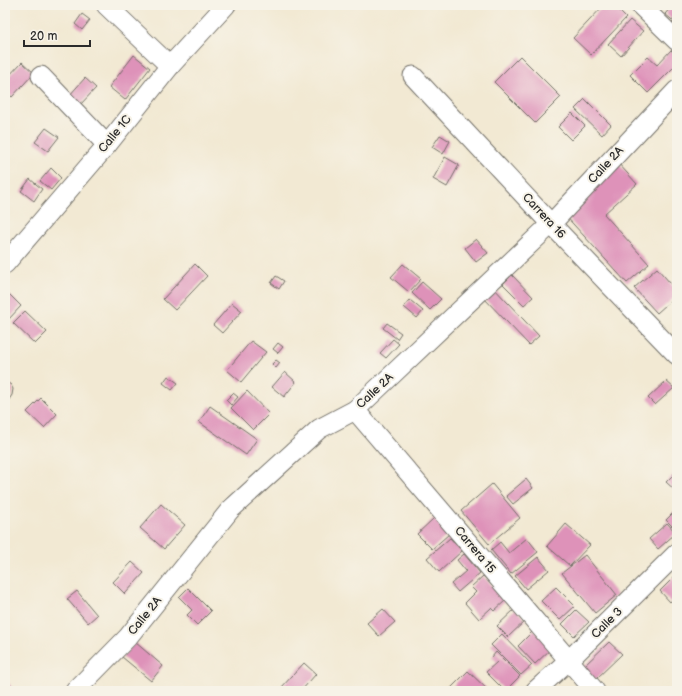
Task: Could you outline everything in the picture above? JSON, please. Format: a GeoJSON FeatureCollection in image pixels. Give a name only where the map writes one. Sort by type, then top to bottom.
{"type":"FeatureCollection","features":[{"type":"Feature","properties":{"kind":"street"},"geometry":{"type":"LineString","coordinates":[[106,5],[170,66]]}},
{"type":"Feature","properties":{"kind":"street","name":"Calle 1C"},"geometry":{"type":"LineString","coordinates":[[5,264],[107,145],[170,66],[226,5]]}},
{"type":"Feature","properties":{"kind":"street"},"geometry":{"type":"LineString","coordinates":[[640,5],[677,41]]}},
{"type":"Feature","properties":{"kind":"street"},"geometry":{"type":"LineString","coordinates":[[41,76],[107,145]]}},
{"type":"Feature","properties":{"kind":"street","name":"Carrera 16"},"geometry":{"type":"LineString","coordinates":[[413,76],[551,224],[677,355]]}},
{"type":"Feature","properties":{"kind":"street","name":"Calle 2A"},"geometry":{"type":"LineString","coordinates":[[75,691],[128,637],[230,510],[319,429],[355,410],[551,224],[677,90]]}},
{"type":"Feature","properties":{"kind":"street","name":"Carrera 15"},"geometry":{"type":"LineString","coordinates":[[355,410],[595,691]]}},
{"type":"Feature","properties":{"kind":"street","name":"Calle 3"},"geometry":{"type":"LineString","coordinates":[[536,691],[677,553]]}},
{"type":"Feature","properties":{"kind":"building"},"geometry":{"type":"Polygon","coordinates":[[[604,5],[613,5],[626,18],[591,55],[573,38],[604,5]]]}},
{"type":"Feature","properties":{"kind":"building"},"geometry":{"type":"Polygon","coordinates":[[[673,5],[677,5],[677,24],[665,14],[673,5]]]}},
{"type":"Feature","properties":{"kind":"building"},"geometry":{"type":"Polygon","coordinates":[[[82,14],[90,20],[82,30],[75,24],[82,14]]]}},
{"type":"Feature","properties":{"kind":"building"},"geometry":{"type":"Polygon","coordinates":[[[630,20],[643,31],[621,56],[608,44],[630,20]]]}},
{"type":"Feature","properties":{"kind":"building"},"geometry":{"type":"Polygon","coordinates":[[[671,50],[677,56],[677,64],[648,93],[630,75],[648,57],[657,65],[671,50]]]}},
{"type":"Feature","properties":{"kind":"building"},"geometry":{"type":"Polygon","coordinates":[[[134,55],[150,68],[125,100],[109,87],[134,55]]]}},
{"type":"Feature","properties":{"kind":"building"},"geometry":{"type":"Polygon","coordinates":[[[520,56],[561,97],[535,123],[494,82],[520,56]]]}},
{"type":"Feature","properties":{"kind":"building"},"geometry":{"type":"Polygon","coordinates":[[[22,62],[34,73],[12,97],[5,91],[5,80],[22,62]]]}},
{"type":"Feature","properties":{"kind":"building"},"geometry":{"type":"Polygon","coordinates":[[[85,78],[96,88],[79,106],[68,97],[85,78]]]}},
{"type":"Feature","properties":{"kind":"building"},"geometry":{"type":"Polygon","coordinates":[[[585,99],[611,125],[602,135],[575,109],[585,99]]]}},
{"type":"Feature","properties":{"kind":"building"},"geometry":{"type":"Polygon","coordinates":[[[572,113],[585,126],[571,140],[558,127],[572,113]]]}},
{"type":"Feature","properties":{"kind":"building"},"geometry":{"type":"Polygon","coordinates":[[[46,128],[59,137],[48,151],[35,142],[46,128]]]}},
{"type":"Feature","properties":{"kind":"building"},"geometry":{"type":"Polygon","coordinates":[[[440,135],[450,141],[443,154],[432,147],[440,135]]]}},
{"type":"Feature","properties":{"kind":"building"},"geometry":{"type":"Polygon","coordinates":[[[445,157],[459,165],[447,187],[433,179],[445,157]]]}},
{"type":"Feature","properties":{"kind":"building"},"geometry":{"type":"Polygon","coordinates":[[[618,163],[637,184],[604,214],[649,264],[627,283],[563,213],[618,163]]]}},
{"type":"Feature","properties":{"kind":"building"},"geometry":{"type":"Polygon","coordinates":[[[51,168],[61,178],[51,190],[40,181],[51,168]]]}},
{"type":"Feature","properties":{"kind":"building"},"geometry":{"type":"Polygon","coordinates":[[[30,179],[42,189],[34,201],[21,191],[30,179]]]}},
{"type":"Feature","properties":{"kind":"building"},"geometry":{"type":"Polygon","coordinates":[[[476,239],[488,253],[476,262],[465,248],[476,239]]]}},
{"type":"Feature","properties":{"kind":"building"},"geometry":{"type":"Polygon","coordinates":[[[195,264],[207,276],[175,310],[163,299],[195,264]]]}},
{"type":"Feature","properties":{"kind":"building"},"geometry":{"type":"Polygon","coordinates":[[[403,264],[421,279],[409,292],[391,277],[403,264]]]}},
{"type":"Feature","properties":{"kind":"building"},"geometry":{"type":"Polygon","coordinates":[[[657,268],[677,291],[677,295],[657,313],[634,288],[657,268]]]}},
{"type":"Feature","properties":{"kind":"building"},"geometry":{"type":"Polygon","coordinates":[[[512,275],[533,297],[524,305],[503,284],[512,275]]]}},
{"type":"Feature","properties":{"kind":"building"},"geometry":{"type":"Polygon","coordinates":[[[276,276],[284,281],[279,289],[271,283],[276,276]]]}},
{"type":"Feature","properties":{"kind":"building"},"geometry":{"type":"Polygon","coordinates":[[[422,282],[441,299],[430,310],[412,293],[422,282]]]}},
{"type":"Feature","properties":{"kind":"building"},"geometry":{"type":"Polygon","coordinates":[[[492,286],[539,336],[529,345],[482,296],[492,286]]]}},
{"type":"Feature","properties":{"kind":"building"},"geometry":{"type":"Polygon","coordinates":[[[5,290],[21,306],[8,320],[5,317],[5,290]]]}},
{"type":"Feature","properties":{"kind":"building"},"geometry":{"type":"Polygon","coordinates":[[[410,300],[423,311],[417,318],[404,307],[410,300]]]}},
{"type":"Feature","properties":{"kind":"building"},"geometry":{"type":"Polygon","coordinates":[[[232,303],[242,311],[222,333],[213,325],[232,303]]]}},
{"type":"Feature","properties":{"kind":"building"},"geometry":{"type":"Polygon","coordinates":[[[25,311],[47,332],[35,344],[13,323],[25,311]]]}},
{"type":"Feature","properties":{"kind":"building"},"geometry":{"type":"Polygon","coordinates":[[[387,323],[401,333],[397,339],[383,328],[387,323]]]}},
{"type":"Feature","properties":{"kind":"building"},"geometry":{"type":"Polygon","coordinates":[[[393,339],[399,344],[386,358],[380,353],[393,339]]]}},
{"type":"Feature","properties":{"kind":"building"},"geometry":{"type":"Polygon","coordinates":[[[251,341],[266,352],[241,382],[227,370],[251,341]]]}},
{"type":"Feature","properties":{"kind":"building"},"geometry":{"type":"Polygon","coordinates":[[[278,343],[283,347],[278,353],[273,349],[278,343]]]}},
{"type":"Feature","properties":{"kind":"building"},"geometry":{"type":"Polygon","coordinates":[[[276,360],[280,363],[276,368],[272,364],[276,360]]]}},
{"type":"Feature","properties":{"kind":"building"},"geometry":{"type":"Polygon","coordinates":[[[285,372],[296,382],[284,397],[272,387],[285,372]]]}},
{"type":"Feature","properties":{"kind":"building"},"geometry":{"type":"Polygon","coordinates":[[[168,376],[178,383],[172,390],[163,383],[168,376]]]}},
{"type":"Feature","properties":{"kind":"building"},"geometry":{"type":"Polygon","coordinates":[[[5,381],[11,385],[13,389],[12,395],[8,401],[5,401],[5,381]]]}},
{"type":"Feature","properties":{"kind":"building"},"geometry":{"type":"Polygon","coordinates":[[[666,381],[674,388],[655,405],[648,398],[666,381]]]}},
{"type":"Feature","properties":{"kind":"building"},"geometry":{"type":"Polygon","coordinates":[[[247,391],[269,414],[253,430],[231,408],[247,391]]]}},
{"type":"Feature","properties":{"kind":"building"},"geometry":{"type":"Polygon","coordinates":[[[233,393],[238,397],[231,405],[226,400],[233,393]]]}},
{"type":"Feature","properties":{"kind":"building"},"geometry":{"type":"Polygon","coordinates":[[[41,398],[57,414],[44,428],[27,412],[41,398]]]}},
{"type":"Feature","properties":{"kind":"building"},"geometry":{"type":"Polygon","coordinates":[[[210,406],[257,439],[246,455],[199,422],[210,406]]]}},
{"type":"Feature","properties":{"kind":"building"},"geometry":{"type":"Polygon","coordinates":[[[677,471],[677,492],[666,482],[677,471]]]}},
{"type":"Feature","properties":{"kind":"building"},"geometry":{"type":"Polygon","coordinates":[[[526,479],[533,488],[513,504],[506,496],[526,479]]]}},
{"type":"Feature","properties":{"kind":"building"},"geometry":{"type":"Polygon","coordinates":[[[492,484],[520,518],[489,544],[461,511],[492,484]]]}},
{"type":"Feature","properties":{"kind":"building"},"geometry":{"type":"Polygon","coordinates":[[[161,504],[185,525],[164,549],[140,528],[161,504]]]}},
{"type":"Feature","properties":{"kind":"building"},"geometry":{"type":"Polygon","coordinates":[[[677,509],[677,531],[666,520],[677,509]]]}},
{"type":"Feature","properties":{"kind":"building"},"geometry":{"type":"Polygon","coordinates":[[[434,518],[449,534],[432,549],[417,534],[434,518]]]}},
{"type":"Feature","properties":{"kind":"building"},"geometry":{"type":"Polygon","coordinates":[[[667,523],[676,533],[658,549],[649,539],[667,523]]]}},
{"type":"Feature","properties":{"kind":"building"},"geometry":{"type":"Polygon","coordinates":[[[566,524],[590,545],[570,566],[547,546],[566,524]]]}},
{"type":"Feature","properties":{"kind":"building"},"geometry":{"type":"Polygon","coordinates":[[[450,538],[462,551],[439,572],[427,558],[450,538]]]}},
{"type":"Feature","properties":{"kind":"building"},"geometry":{"type":"Polygon","coordinates":[[[527,538],[538,552],[511,574],[491,550],[500,542],[509,553],[527,538]]]}},
{"type":"Feature","properties":{"kind":"building"},"geometry":{"type":"Polygon","coordinates":[[[464,554],[480,573],[458,592],[451,584],[466,571],[457,560],[464,554]]]}},
{"type":"Feature","properties":{"kind":"building"},"geometry":{"type":"Polygon","coordinates":[[[585,555],[617,595],[595,613],[562,573],[585,555]]]}},
{"type":"Feature","properties":{"kind":"building"},"geometry":{"type":"Polygon","coordinates":[[[538,557],[549,570],[526,589],[515,576],[538,557]]]}},
{"type":"Feature","properties":{"kind":"building"},"geometry":{"type":"Polygon","coordinates":[[[132,562],[144,573],[125,594],[113,582],[132,562]]]}},
{"type":"Feature","properties":{"kind":"building"},"geometry":{"type":"Polygon","coordinates":[[[677,574],[677,595],[670,602],[660,591],[677,574]]]}},
{"type":"Feature","properties":{"kind":"building"},"geometry":{"type":"Polygon","coordinates":[[[483,576],[506,600],[494,611],[491,608],[479,619],[465,603],[476,592],[471,587],[483,576]]]}},
{"type":"Feature","properties":{"kind":"building"},"geometry":{"type":"Polygon","coordinates":[[[556,587],[575,606],[560,620],[541,601],[556,587]]]}},
{"type":"Feature","properties":{"kind":"building"},"geometry":{"type":"Polygon","coordinates":[[[188,588],[211,611],[197,625],[187,615],[192,610],[179,597],[188,588]]]}},
{"type":"Feature","properties":{"kind":"building"},"geometry":{"type":"Polygon","coordinates":[[[77,591],[97,615],[88,623],[67,599],[77,591]]]}},
{"type":"Feature","properties":{"kind":"building"},"geometry":{"type":"Polygon","coordinates":[[[383,609],[395,622],[379,636],[367,623],[383,609]]]}},
{"type":"Feature","properties":{"kind":"building"},"geometry":{"type":"Polygon","coordinates":[[[515,609],[526,620],[508,637],[497,626],[515,609]]]}},
{"type":"Feature","properties":{"kind":"building"},"geometry":{"type":"Polygon","coordinates":[[[576,610],[589,622],[574,636],[562,624],[576,610]]]}},
{"type":"Feature","properties":{"kind":"building"},"geometry":{"type":"Polygon","coordinates":[[[534,630],[552,648],[535,664],[518,646],[534,630]]]}},
{"type":"Feature","properties":{"kind":"building"},"geometry":{"type":"Polygon","coordinates":[[[502,634],[532,665],[521,675],[491,645],[502,634]]]}},
{"type":"Feature","properties":{"kind":"building"},"geometry":{"type":"Polygon","coordinates":[[[135,642],[163,666],[151,681],[122,657],[135,642]]]}},
{"type":"Feature","properties":{"kind":"building"},"geometry":{"type":"Polygon","coordinates":[[[609,642],[622,654],[595,680],[583,667],[609,642]]]}},
{"type":"Feature","properties":{"kind":"building"},"geometry":{"type":"Polygon","coordinates":[[[496,652],[520,676],[505,691],[486,672],[497,662],[492,657],[496,652]]]}},
{"type":"Feature","properties":{"kind":"building"},"geometry":{"type":"Polygon","coordinates":[[[304,663],[316,674],[301,691],[285,691],[281,688],[304,663]]]}},
{"type":"Feature","properties":{"kind":"building"},"geometry":{"type":"Polygon","coordinates":[[[468,671],[489,691],[454,691],[451,688],[468,671]]]}},
{"type":"Feature","properties":{"kind":"building"},"geometry":{"type":"Polygon","coordinates":[[[5,679],[15,691],[5,691],[5,679]]]}}]}
